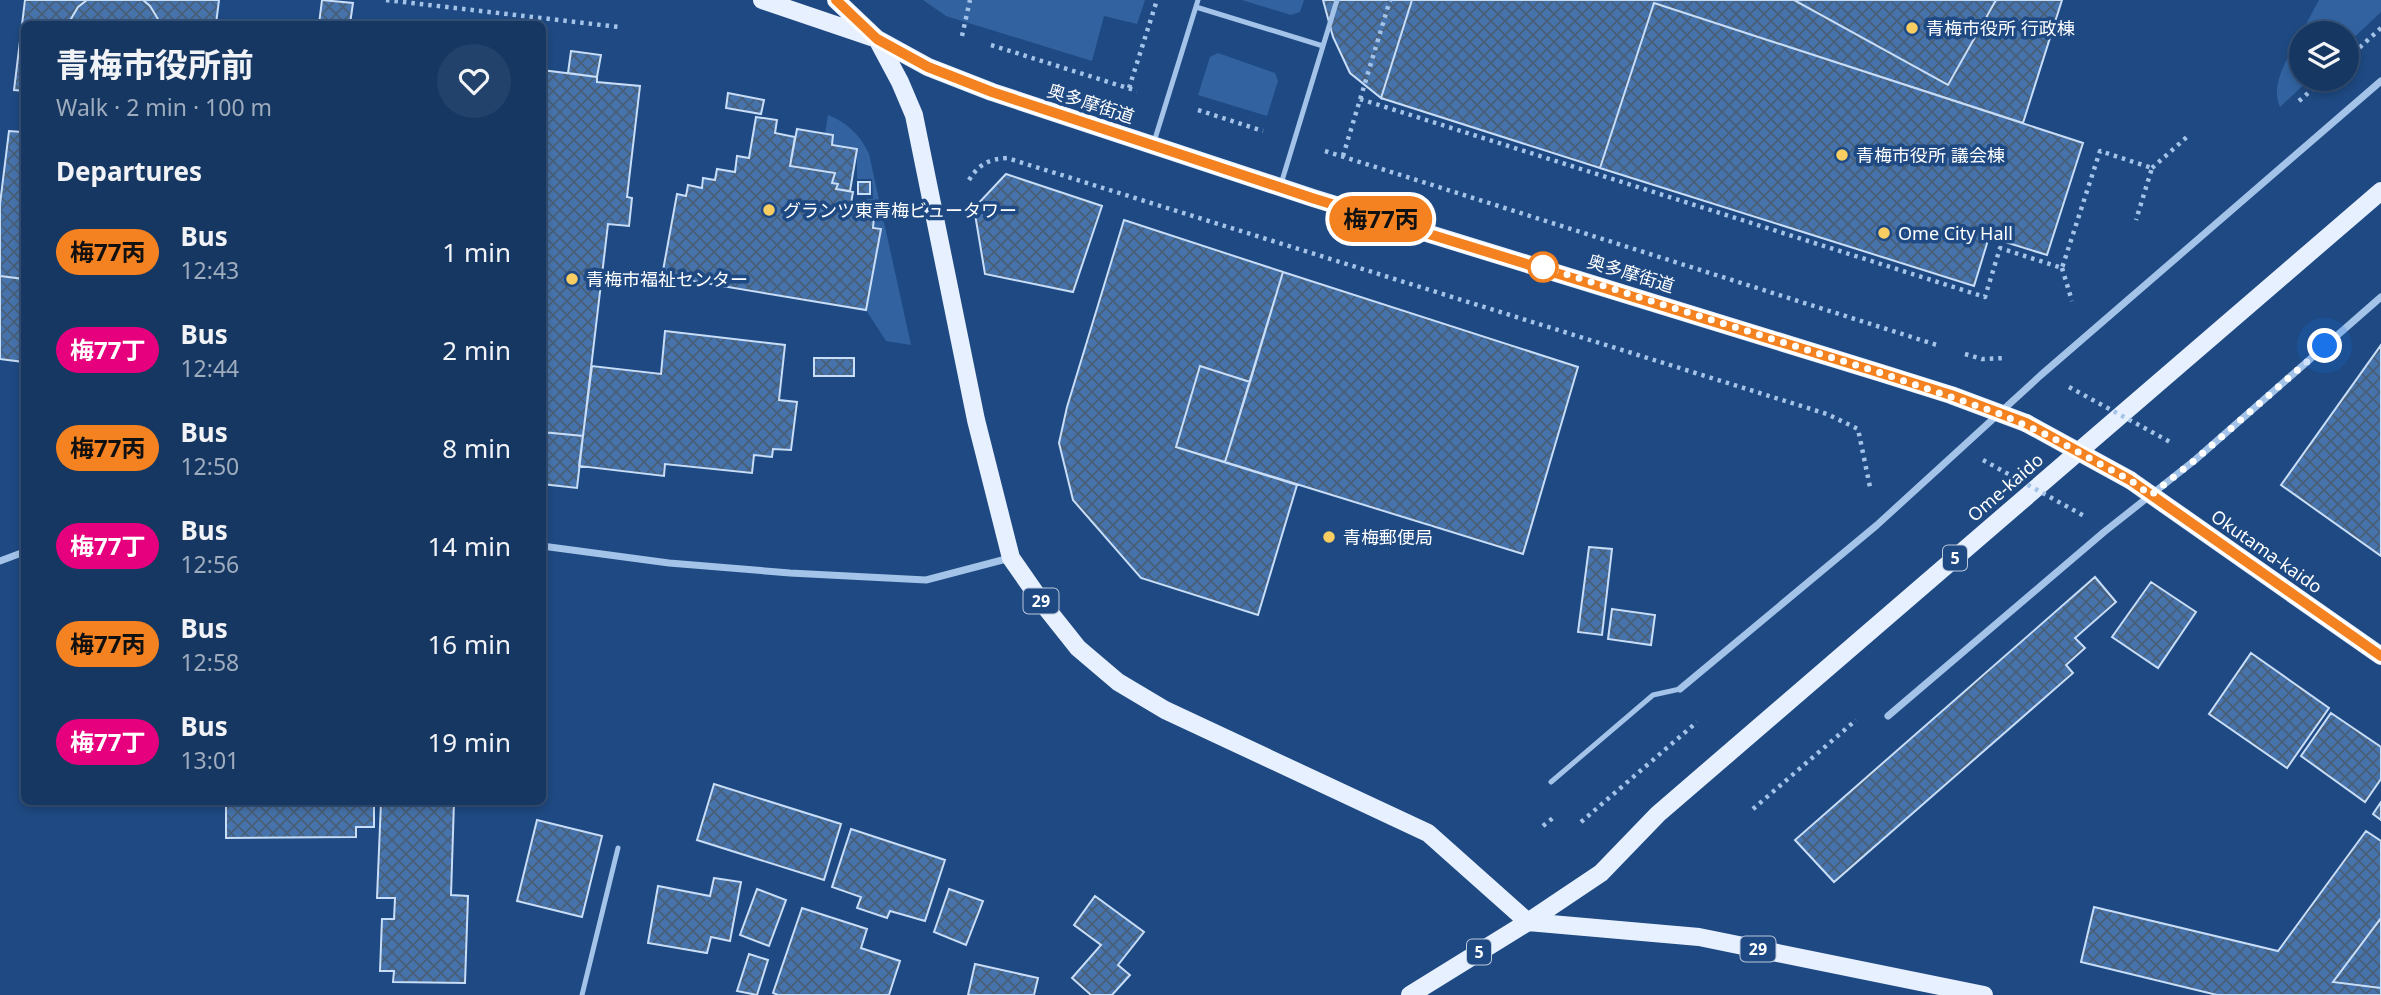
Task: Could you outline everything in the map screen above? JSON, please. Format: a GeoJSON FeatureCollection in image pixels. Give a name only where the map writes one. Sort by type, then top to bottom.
{"type":"FeatureCollection","features":[{"type":"Feature","properties":{"kind":"main road","name":"奥多摩街道"},"geometry":{"type":"LineString","coordinates":[[762,0],[877,39],[928,67],[992,92],[1280,187],[1881,373],[1998,413],[2026,423],[2130,480]]}},
{"type":"Feature","properties":{"kind":"main road","name":"奥多摩街道"},"geometry":{"type":"LineString","coordinates":[[836,0],[877,39]]}},
{"type":"Feature","properties":{"kind":"main road","name":"29"},"geometry":{"type":"LineString","coordinates":[[877,39],[900,82],[914,116],[976,420],[1011,558],[1078,648],[1118,682],[1165,710],[1428,833],[1528,922],[1699,937],[1984,995]]}},
{"type":"Feature","properties":{"kind":"main road","name":"Ome-kaido"},"geometry":{"type":"LineString","coordinates":[[1528,922],[1601,873],[1658,814],[2381,191]]}},
{"type":"Feature","properties":{"kind":"main road","name":"Okutama-kaido"},"geometry":{"type":"LineString","coordinates":[[2130,480],[2381,656]]}},
{"type":"Feature","properties":{"kind":"main road","name":"5"},"geometry":{"type":"LineString","coordinates":[[1410,995],[1528,922]]}},
{"type":"Feature","properties":{"kind":"street"},"geometry":{"type":"LineString","coordinates":[[1680,689],[1877,525],[1998,413],[2381,81]]}},
{"type":"Feature","properties":{"kind":"street"},"geometry":{"type":"LineString","coordinates":[[1888,716],[2104,532],[2251,413],[2381,297]]}},
{"type":"Feature","properties":{"kind":"street"},"geometry":{"type":"LineString","coordinates":[[546,547],[669,563],[926,580],[1011,558]]}},
{"type":"Feature","properties":{"kind":"street"},"geometry":{"type":"LineString","coordinates":[[0,561],[21,553]]}},
{"type":"Feature","properties":{"kind":"lane"},"geometry":{"type":"LineString","coordinates":[[1280,187],[1337,0]]}},
{"type":"Feature","properties":{"kind":"lane"},"geometry":{"type":"LineString","coordinates":[[1153,145],[1197,3],[1323,46]]}},
{"type":"Feature","properties":{"kind":"lane"},"geometry":{"type":"LineString","coordinates":[[1551,782],[1653,695],[1680,689]]}},
{"type":"Feature","properties":{"kind":"lane"},"geometry":{"type":"LineString","coordinates":[[582,995],[618,849]]}},
{"type":"Feature","properties":{"kind":"path"},"geometry":{"type":"LineString","coordinates":[[386,0],[619,27]]}},
{"type":"Feature","properties":{"kind":"path"},"geometry":{"type":"LineString","coordinates":[[962,36],[970,0]]}},
{"type":"Feature","properties":{"kind":"path"},"geometry":{"type":"LineString","coordinates":[[1129,88],[1157,0]]}},
{"type":"Feature","properties":{"kind":"path"},"geometry":{"type":"LineString","coordinates":[[1343,156],[1390,0]]}},
{"type":"Feature","properties":{"kind":"path"},"geometry":{"type":"LineString","coordinates":[[2359,48],[2381,28]]}},
{"type":"Feature","properties":{"kind":"path"},"geometry":{"type":"LineString","coordinates":[[953,32],[975,40]]}},
{"type":"Feature","properties":{"kind":"path"},"geometry":{"type":"LineString","coordinates":[[988,44],[1942,346]]}},
{"type":"Feature","properties":{"kind":"path"},"geometry":{"type":"LineString","coordinates":[[1360,99],[1985,297],[2000,247],[2062,268]]}},
{"type":"Feature","properties":{"kind":"path"},"geometry":{"type":"LineString","coordinates":[[2136,220],[2152,168],[2188,136]]}},
{"type":"Feature","properties":{"kind":"path"},"geometry":{"type":"LineString","coordinates":[[2073,304],[2062,268],[2100,151],[2152,168]]}},
{"type":"Feature","properties":{"kind":"path"},"geometry":{"type":"LineString","coordinates":[[964,187],[977,168],[991,159],[1007,158],[1827,414],[1858,429],[1877,525]]}},
{"type":"Feature","properties":{"kind":"path"},"geometry":{"type":"LineString","coordinates":[[1956,351],[1982,359]]}},
{"type":"Feature","properties":{"kind":"path"},"geometry":{"type":"LineString","coordinates":[[2069,387],[2172,443]]}},
{"type":"Feature","properties":{"kind":"path"},"geometry":{"type":"LineString","coordinates":[[1983,460],[2086,517]]}},
{"type":"Feature","properties":{"kind":"path"},"geometry":{"type":"LineString","coordinates":[[1753,809],[1858,718]]}},
{"type":"Feature","properties":{"kind":"shaded area"},"geometry":{"type":"Polygon","coordinates":[[[923,0],[1145,0],[1137,24],[1104,16],[1092,61],[946,16],[923,0]]]}},
{"type":"Feature","properties":{"kind":"shaded area"},"geometry":{"type":"Polygon","coordinates":[[[1242,0],[1304,0],[1300,12],[1291,15],[1242,0]]]}},
{"type":"Feature","properties":{"kind":"shaded area"},"geometry":{"type":"Polygon","coordinates":[[[2319,0],[2381,0],[2381,12],[2359,33],[2359,21],[2308,21],[2319,0]]]}},
{"type":"Feature","properties":{"kind":"shaded area"},"geometry":{"type":"Polygon","coordinates":[[[1218,53],[1275,73],[1278,81],[1267,116],[1198,95],[1210,57],[1218,53]]]}},
{"type":"Feature","properties":{"kind":"shaded area"},"geometry":{"type":"Polygon","coordinates":[[[2289,56],[2289,91],[2297,91],[2280,107],[2277,89],[2289,56]]]}},
{"type":"Feature","properties":{"kind":"shaded area"},"geometry":{"type":"Polygon","coordinates":[[[828,115],[853,130],[869,154],[911,345],[886,341],[866,310],[881,230],[873,228],[874,217],[863,215],[865,199],[873,199],[872,179],[857,179],[857,149],[832,145],[825,134],[828,115]]]}},
{"type":"Feature","properties":{"kind":"building"},"geometry":{"type":"Polygon","coordinates":[[[25,0],[219,0],[216,21],[22,21],[25,0]]]}},
{"type":"Feature","properties":{"kind":"building"},"geometry":{"type":"Polygon","coordinates":[[[87,0],[143,0],[159,21],[70,21],[78,7],[87,0]]]}},
{"type":"Feature","properties":{"kind":"building"},"geometry":{"type":"Polygon","coordinates":[[[322,0],[353,3],[350,21],[319,21],[322,0]]]}},
{"type":"Feature","properties":{"kind":"building"},"geometry":{"type":"Polygon","coordinates":[[[1323,0],[1412,0],[1381,98],[1350,73],[1333,37],[1323,0]]]}},
{"type":"Feature","properties":{"kind":"building"},"geometry":{"type":"Polygon","coordinates":[[[1412,0],[1794,0],[1948,85],[1996,0],[2062,0],[2023,123],[1654,3],[1600,168],[1381,98],[1412,0]]]}},
{"type":"Feature","properties":{"kind":"building","name":"青梅市役所 行政棟"},"geometry":{"type":"Polygon","coordinates":[[[1794,0],[1996,0],[1948,85],[1794,0]]]}},
{"type":"Feature","properties":{"kind":"building","name":"青梅市役所 議会棟"},"geometry":{"type":"Polygon","coordinates":[[[1654,3],[2083,143],[2047,255],[1989,237],[1974,286],[1600,168],[1654,3]]]}},
{"type":"Feature","properties":{"kind":"building"},"geometry":{"type":"Polygon","coordinates":[[[21,33],[21,91],[14,90],[21,33]]]}},
{"type":"Feature","properties":{"kind":"building"},"geometry":{"type":"Polygon","coordinates":[[[571,51],[601,55],[597,77],[568,73],[571,51]]]}},
{"type":"Feature","properties":{"kind":"building","name":"青梅市福祉センター"},"geometry":{"type":"Polygon","coordinates":[[[546,71],[597,77],[597,82],[640,86],[627,197],[632,198],[629,226],[608,224],[583,436],[546,432],[546,71]]]}},
{"type":"Feature","properties":{"kind":"building"},"geometry":{"type":"Polygon","coordinates":[[[728,93],[764,100],[761,114],[726,108],[728,93]]]}},
{"type":"Feature","properties":{"kind":"building","name":"グランツ東青梅ビュータワー"},"geometry":{"type":"Polygon","coordinates":[[[756,117],[777,120],[775,133],[795,137],[790,166],[835,173],[832,183],[838,184],[836,189],[853,192],[851,203],[865,205],[863,215],[874,217],[873,228],[881,229],[866,310],[662,276],[677,194],[686,196],[688,185],[702,188],[703,178],[715,180],[717,169],[735,172],[737,156],[749,158],[756,117]]]}},
{"type":"Feature","properties":{"kind":"building"},"geometry":{"type":"Polygon","coordinates":[[[797,129],[833,135],[832,145],[857,149],[850,191],[836,189],[838,184],[832,183],[835,173],[790,166],[797,129]]]}},
{"type":"Feature","properties":{"kind":"building"},"geometry":{"type":"Polygon","coordinates":[[[9,131],[21,132],[21,279],[0,276],[0,204],[9,131]]]}},
{"type":"Feature","properties":{"kind":"building"},"geometry":{"type":"Polygon","coordinates":[[[1006,174],[1102,206],[1073,292],[985,274],[974,208],[1006,174]]]}},
{"type":"Feature","properties":{"kind":"building"},"geometry":{"type":"Polygon","coordinates":[[[858,182],[870,182],[870,194],[858,194],[858,182]]]}},
{"type":"Feature","properties":{"kind":"building"},"geometry":{"type":"Polygon","coordinates":[[[1124,220],[1283,272],[1250,382],[1200,366],[1176,447],[1297,485],[1258,615],[1141,578],[1073,500],[1059,443],[1067,407],[1124,220]]]}},
{"type":"Feature","properties":{"kind":"building"},"geometry":{"type":"Polygon","coordinates":[[[1283,272],[1578,367],[1523,554],[1225,462],[1283,272]]]}},
{"type":"Feature","properties":{"kind":"building"},"geometry":{"type":"Polygon","coordinates":[[[0,276],[21,279],[21,362],[0,359],[0,276]]]}},
{"type":"Feature","properties":{"kind":"building"},"geometry":{"type":"Polygon","coordinates":[[[665,331],[785,345],[779,400],[797,402],[791,450],[773,449],[772,457],[754,455],[752,473],[665,464],[664,476],[579,466],[592,366],[661,374],[665,331]]]}},
{"type":"Feature","properties":{"kind":"building"},"geometry":{"type":"Polygon","coordinates":[[[2381,345],[2381,556],[2281,485],[2381,345]]]}},
{"type":"Feature","properties":{"kind":"building"},"geometry":{"type":"Polygon","coordinates":[[[814,358],[854,358],[854,376],[814,376],[814,358]]]}},
{"type":"Feature","properties":{"kind":"building"},"geometry":{"type":"Polygon","coordinates":[[[1200,366],[1250,382],[1225,462],[1176,447],[1200,366]]]}},
{"type":"Feature","properties":{"kind":"building"},"geometry":{"type":"Polygon","coordinates":[[[546,432],[583,436],[577,488],[546,484],[546,432]]]}},
{"type":"Feature","properties":{"kind":"building"},"geometry":{"type":"Polygon","coordinates":[[[1589,547],[1612,549],[1602,635],[1578,632],[1589,547]]]}},
{"type":"Feature","properties":{"kind":"building"},"geometry":{"type":"Polygon","coordinates":[[[2095,577],[2116,602],[2075,638],[2085,648],[2066,665],[2073,673],[1834,882],[1795,840],[2095,577]]]}},
{"type":"Feature","properties":{"kind":"building"},"geometry":{"type":"Polygon","coordinates":[[[2151,582],[2196,612],[2158,668],[2112,637],[2151,582]]]}},
{"type":"Feature","properties":{"kind":"building"},"geometry":{"type":"Polygon","coordinates":[[[1612,609],[1655,615],[1651,645],[1608,639],[1612,609]]]}},
{"type":"Feature","properties":{"kind":"building"},"geometry":{"type":"Polygon","coordinates":[[[2251,653],[2329,708],[2287,768],[2209,714],[2251,653]]]}},
{"type":"Feature","properties":{"kind":"building"},"geometry":{"type":"Polygon","coordinates":[[[2331,713],[2381,747],[2381,779],[2365,802],[2301,756],[2331,713]]]}},
{"type":"Feature","properties":{"kind":"building"},"geometry":{"type":"Polygon","coordinates":[[[714,784],[841,824],[824,880],[697,840],[714,784]]]}},
{"type":"Feature","properties":{"kind":"building"},"geometry":{"type":"Polygon","coordinates":[[[2381,802],[2381,820],[2373,814],[2381,802]]]}},
{"type":"Feature","properties":{"kind":"building"},"geometry":{"type":"Polygon","coordinates":[[[226,805],[374,805],[374,827],[356,827],[356,837],[226,838],[226,805]]]}},
{"type":"Feature","properties":{"kind":"building"},"geometry":{"type":"Polygon","coordinates":[[[381,805],[454,805],[451,895],[468,896],[465,983],[393,982],[394,971],[380,971],[382,919],[394,919],[395,898],[377,898],[381,805]]]}},
{"type":"Feature","properties":{"kind":"building"},"geometry":{"type":"Polygon","coordinates":[[[537,820],[602,836],[582,917],[517,901],[537,820]]]}},
{"type":"Feature","properties":{"kind":"building"},"geometry":{"type":"Polygon","coordinates":[[[851,829],[945,860],[925,921],[890,911],[887,918],[857,908],[861,897],[832,887],[851,829]]]}},
{"type":"Feature","properties":{"kind":"building"},"geometry":{"type":"Polygon","coordinates":[[[2366,831],[2381,841],[2381,918],[2333,982],[2381,988],[2381,995],[2217,995],[2081,962],[2094,907],[2278,951],[2366,831]]]}},
{"type":"Feature","properties":{"kind":"building"},"geometry":{"type":"Polygon","coordinates":[[[714,878],[741,882],[730,941],[711,937],[707,953],[648,943],[658,886],[710,896],[714,878]]]}},
{"type":"Feature","properties":{"kind":"building"},"geometry":{"type":"Polygon","coordinates":[[[757,889],[786,900],[769,946],[740,935],[757,889]]]}},
{"type":"Feature","properties":{"kind":"building"},"geometry":{"type":"Polygon","coordinates":[[[949,889],[983,901],[966,945],[934,932],[949,889]]]}},
{"type":"Feature","properties":{"kind":"building"},"geometry":{"type":"Polygon","coordinates":[[[1095,896],[1144,932],[1118,965],[1130,975],[1112,995],[1091,995],[1072,978],[1101,945],[1074,925],[1095,896]]]}},
{"type":"Feature","properties":{"kind":"building"},"geometry":{"type":"Polygon","coordinates":[[[802,908],[867,929],[861,948],[900,961],[889,995],[773,993],[802,908]]]}},
{"type":"Feature","properties":{"kind":"building"},"geometry":{"type":"Polygon","coordinates":[[[2381,918],[2381,988],[2333,982],[2381,918]]]}},
{"type":"Feature","properties":{"kind":"building"},"geometry":{"type":"Polygon","coordinates":[[[749,954],[768,960],[757,995],[737,991],[749,954]]]}},
{"type":"Feature","properties":{"kind":"building"},"geometry":{"type":"Polygon","coordinates":[[[975,964],[1038,978],[1034,995],[968,995],[975,964]]]}},
{"type":"Feature","properties":{"kind":"bus line","name":"梅77丙"},"geometry":{"type":"LineString","coordinates":[[836,0],[877,39],[928,67],[992,92],[1312,198],[1951,395],[2026,423],[2130,480],[2381,656]]}},
{"type":"Feature","properties":{"kind":"place","name":"青梅市役所 行政棟"},"geometry":{"type":"Point","coordinates":[1912,28]}},
{"type":"Feature","properties":{"kind":"place","name":"青梅市役所 議会棟"},"geometry":{"type":"Point","coordinates":[1842,155]}},
{"type":"Feature","properties":{"kind":"place","name":"グランツ東青梅ビュータワー"},"geometry":{"type":"Point","coordinates":[769,210]}},
{"type":"Feature","properties":{"kind":"place","name":"Ome City Hall"},"geometry":{"type":"Point","coordinates":[1884,233]}},
{"type":"Feature","properties":{"kind":"place","name":"青梅市福祉センター"},"geometry":{"type":"Point","coordinates":[572,279]}},
{"type":"Feature","properties":{"kind":"place","name":"青梅郵便局"},"geometry":{"type":"Point","coordinates":[1329,537]}},
{"type":"Feature","properties":{"kind":"route"},"geometry":{"type":"LineString","coordinates":[[1543,267],[1951,395],[2026,423],[2130,480],[2151,495],[2251,413],[2325,346]]}}]}
